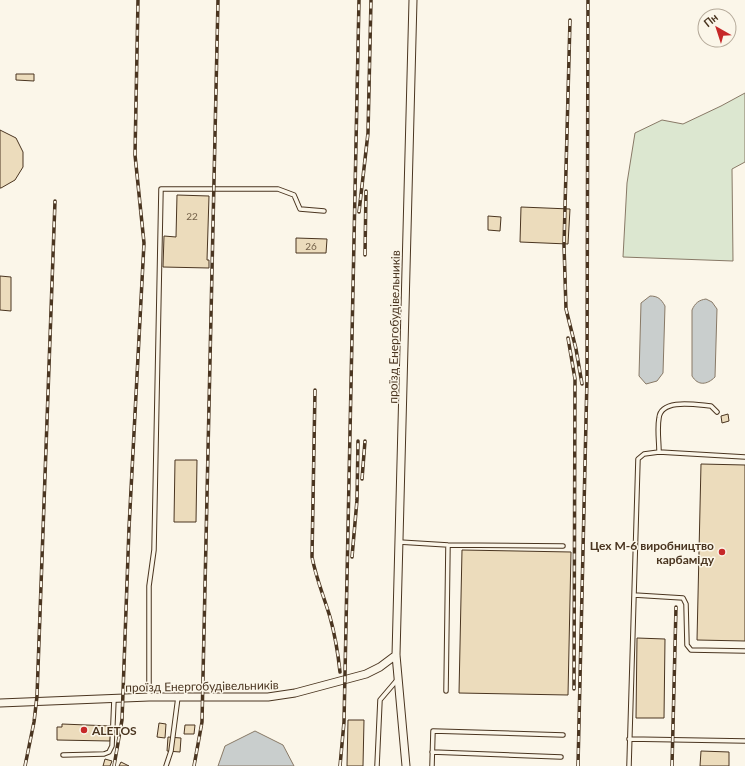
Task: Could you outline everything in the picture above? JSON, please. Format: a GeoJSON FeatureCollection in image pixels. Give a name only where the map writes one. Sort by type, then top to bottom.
{"type":"FeatureCollection","features":[{"type":"Feature","properties":{"kind":"street","name":"проїзд Енергобудівельників"},"geometry":{"type":"LineString","coordinates":[[406,766],[397,680],[396,655],[413,0]]}},
{"type":"Feature","properties":{"kind":"street","name":"проїзд Енергобудівельників"},"geometry":{"type":"LineString","coordinates":[[0,703],[149,697],[268,697],[295,694],[366,674],[380,668],[396,655]]}},
{"type":"Feature","properties":{"kind":"lane"},"geometry":{"type":"LineString","coordinates":[[149,697],[149,586],[154,550],[161,189],[278,189],[294,194],[300,209],[324,211]]}},
{"type":"Feature","properties":{"kind":"lane"},"geometry":{"type":"LineString","coordinates":[[659,452],[659,417],[663,409],[671,404],[711,406],[717,412]]}},
{"type":"Feature","properties":{"kind":"lane"},"geometry":{"type":"LineString","coordinates":[[629,766],[638,459],[644,454],[659,452],[745,457]]}},
{"type":"Feature","properties":{"kind":"lane"},"geometry":{"type":"LineString","coordinates":[[399,542],[448,545],[562,546]]}},
{"type":"Feature","properties":{"kind":"lane"},"geometry":{"type":"LineString","coordinates":[[446,691],[448,545]]}},
{"type":"Feature","properties":{"kind":"lane"},"geometry":{"type":"LineString","coordinates":[[634,595],[683,598],[686,604],[687,645],[691,650],[745,651]]}},
{"type":"Feature","properties":{"kind":"lane"},"geometry":{"type":"LineString","coordinates":[[377,766],[380,700],[397,680]]}},
{"type":"Feature","properties":{"kind":"lane"},"geometry":{"type":"LineString","coordinates":[[166,766],[171,751],[178,697]]}},
{"type":"Feature","properties":{"kind":"lane"},"geometry":{"type":"LineString","coordinates":[[63,755],[104,754],[109,752],[112,746],[114,699]]}},
{"type":"Feature","properties":{"kind":"lane"},"geometry":{"type":"LineString","coordinates":[[432,766],[433,731],[563,735]]}},
{"type":"Feature","properties":{"kind":"lane"},"geometry":{"type":"LineString","coordinates":[[629,739],[745,741]]}},
{"type":"Feature","properties":{"kind":"lane"},"geometry":{"type":"LineString","coordinates":[[432,752],[561,757]]}},
{"type":"Feature","properties":{"kind":"green space"},"geometry":{"type":"Polygon","coordinates":[[[745,93],[745,162],[732,169],[733,261],[623,257],[627,183],[635,133],[662,120],[683,124],[745,93]]]}},
{"type":"Feature","properties":{"kind":"shaded area"},"geometry":{"type":"Polygon","coordinates":[[[650,296],[659,298],[665,306],[663,373],[657,381],[646,384],[639,376],[641,303],[650,296]]]}},
{"type":"Feature","properties":{"kind":"shaded area"},"geometry":{"type":"Polygon","coordinates":[[[706,299],[712,302],[717,309],[715,377],[709,382],[700,383],[697,382],[692,376],[692,310],[694,305],[701,300],[706,299]]]}},
{"type":"Feature","properties":{"kind":"shaded area"},"geometry":{"type":"Polygon","coordinates":[[[255,731],[283,745],[294,766],[218,766],[225,746],[255,731]]]}},
{"type":"Feature","properties":{"kind":"building"},"geometry":{"type":"Polygon","coordinates":[[[16,74],[34,74],[34,81],[16,80],[16,74]]]}},
{"type":"Feature","properties":{"kind":"building"},"geometry":{"type":"Polygon","coordinates":[[[0,130],[16,138],[23,152],[23,167],[15,180],[1,188],[0,188],[0,130]]]}},
{"type":"Feature","properties":{"kind":"building"},"geometry":{"type":"Polygon","coordinates":[[[177,195],[209,196],[207,260],[209,260],[209,268],[163,267],[164,236],[176,237],[177,195]]]}},
{"type":"Feature","properties":{"kind":"building"},"geometry":{"type":"Polygon","coordinates":[[[521,207],[570,209],[568,244],[520,242],[521,207]]]}},
{"type":"Feature","properties":{"kind":"building"},"geometry":{"type":"Polygon","coordinates":[[[488,216],[501,217],[500,231],[488,230],[488,216]]]}},
{"type":"Feature","properties":{"kind":"building"},"geometry":{"type":"Polygon","coordinates":[[[296,238],[327,239],[326,253],[296,253],[296,238]]]}},
{"type":"Feature","properties":{"kind":"building"},"geometry":{"type":"Polygon","coordinates":[[[0,276],[11,277],[11,311],[0,310],[0,276]]]}},
{"type":"Feature","properties":{"kind":"building"},"geometry":{"type":"Polygon","coordinates":[[[728,414],[729,421],[722,423],[721,416],[728,414]]]}},
{"type":"Feature","properties":{"kind":"building"},"geometry":{"type":"Polygon","coordinates":[[[175,460],[197,460],[196,522],[174,522],[175,460]]]}},
{"type":"Feature","properties":{"kind":"building","name":"Цех М-6 виробництво карбаміду"},"geometry":{"type":"Polygon","coordinates":[[[701,464],[745,465],[745,641],[697,640],[701,464]]]}},
{"type":"Feature","properties":{"kind":"building"},"geometry":{"type":"Polygon","coordinates":[[[462,550],[571,552],[568,695],[459,693],[462,550]]]}},
{"type":"Feature","properties":{"kind":"building"},"geometry":{"type":"Polygon","coordinates":[[[637,638],[665,639],[664,718],[636,718],[637,638]]]}},
{"type":"Feature","properties":{"kind":"building"},"geometry":{"type":"Polygon","coordinates":[[[348,720],[364,720],[363,766],[347,766],[348,720]]]}},
{"type":"Feature","properties":{"kind":"building"},"geometry":{"type":"Polygon","coordinates":[[[159,723],[166,724],[165,738],[157,737],[159,723]]]}},
{"type":"Feature","properties":{"kind":"building"},"geometry":{"type":"Polygon","coordinates":[[[62,724],[111,726],[110,741],[57,740],[57,727],[62,727],[62,724]]]}},
{"type":"Feature","properties":{"kind":"building"},"geometry":{"type":"Polygon","coordinates":[[[185,725],[195,725],[194,734],[184,734],[185,725]]]}},
{"type":"Feature","properties":{"kind":"building"},"geometry":{"type":"Polygon","coordinates":[[[168,737],[181,738],[180,752],[167,751],[168,737]]]}},
{"type":"Feature","properties":{"kind":"building"},"geometry":{"type":"Polygon","coordinates":[[[701,751],[729,752],[729,766],[700,766],[701,751]]]}},
{"type":"Feature","properties":{"kind":"building"},"geometry":{"type":"Polygon","coordinates":[[[105,759],[112,761],[110,766],[103,766],[105,759]]]}},
{"type":"Feature","properties":{"kind":"building"},"geometry":{"type":"Polygon","coordinates":[[[121,762],[129,766],[119,766],[121,762]]]}},
{"type":"Feature","properties":{"kind":"railway"},"geometry":{"type":"LineString","coordinates":[[114,766],[122,720],[129,528],[144,243],[135,155],[138,0]]}},
{"type":"Feature","properties":{"kind":"railway"},"geometry":{"type":"LineString","coordinates":[[194,766],[202,722],[218,0]]}},
{"type":"Feature","properties":{"kind":"railway"},"geometry":{"type":"LineString","coordinates":[[340,766],[344,722],[359,0]]}},
{"type":"Feature","properties":{"kind":"railway"},"geometry":{"type":"LineString","coordinates":[[359,212],[368,133],[371,0]]}},
{"type":"Feature","properties":{"kind":"railway"},"geometry":{"type":"LineString","coordinates":[[578,766],[587,378],[588,0]]}},
{"type":"Feature","properties":{"kind":"railway"},"geometry":{"type":"LineString","coordinates":[[570,20],[564,245],[566,309],[576,349],[582,384]]}},
{"type":"Feature","properties":{"kind":"railway"},"geometry":{"type":"LineString","coordinates":[[365,255],[366,191]]}},
{"type":"Feature","properties":{"kind":"railway"},"geometry":{"type":"LineString","coordinates":[[25,766],[34,722],[37,696],[55,201]]}},
{"type":"Feature","properties":{"kind":"railway"},"geometry":{"type":"LineString","coordinates":[[568,338],[575,379],[574,689]]}},
{"type":"Feature","properties":{"kind":"railway"},"geometry":{"type":"LineString","coordinates":[[315,390],[312,557],[332,624],[340,672]]}},
{"type":"Feature","properties":{"kind":"railway"},"geometry":{"type":"LineString","coordinates":[[352,557],[357,500],[358,441]]}},
{"type":"Feature","properties":{"kind":"railway"},"geometry":{"type":"LineString","coordinates":[[362,479],[365,441]]}},
{"type":"Feature","properties":{"kind":"railway"},"geometry":{"type":"LineString","coordinates":[[672,766],[676,607]]}},
{"type":"Feature","properties":{"kind":"place","name":"Цех М-6 виробництво карбаміду"},"geometry":{"type":"Point","coordinates":[722,552]}},
{"type":"Feature","properties":{"kind":"place","name":"ALETOS"},"geometry":{"type":"Point","coordinates":[84,730]}}]}
